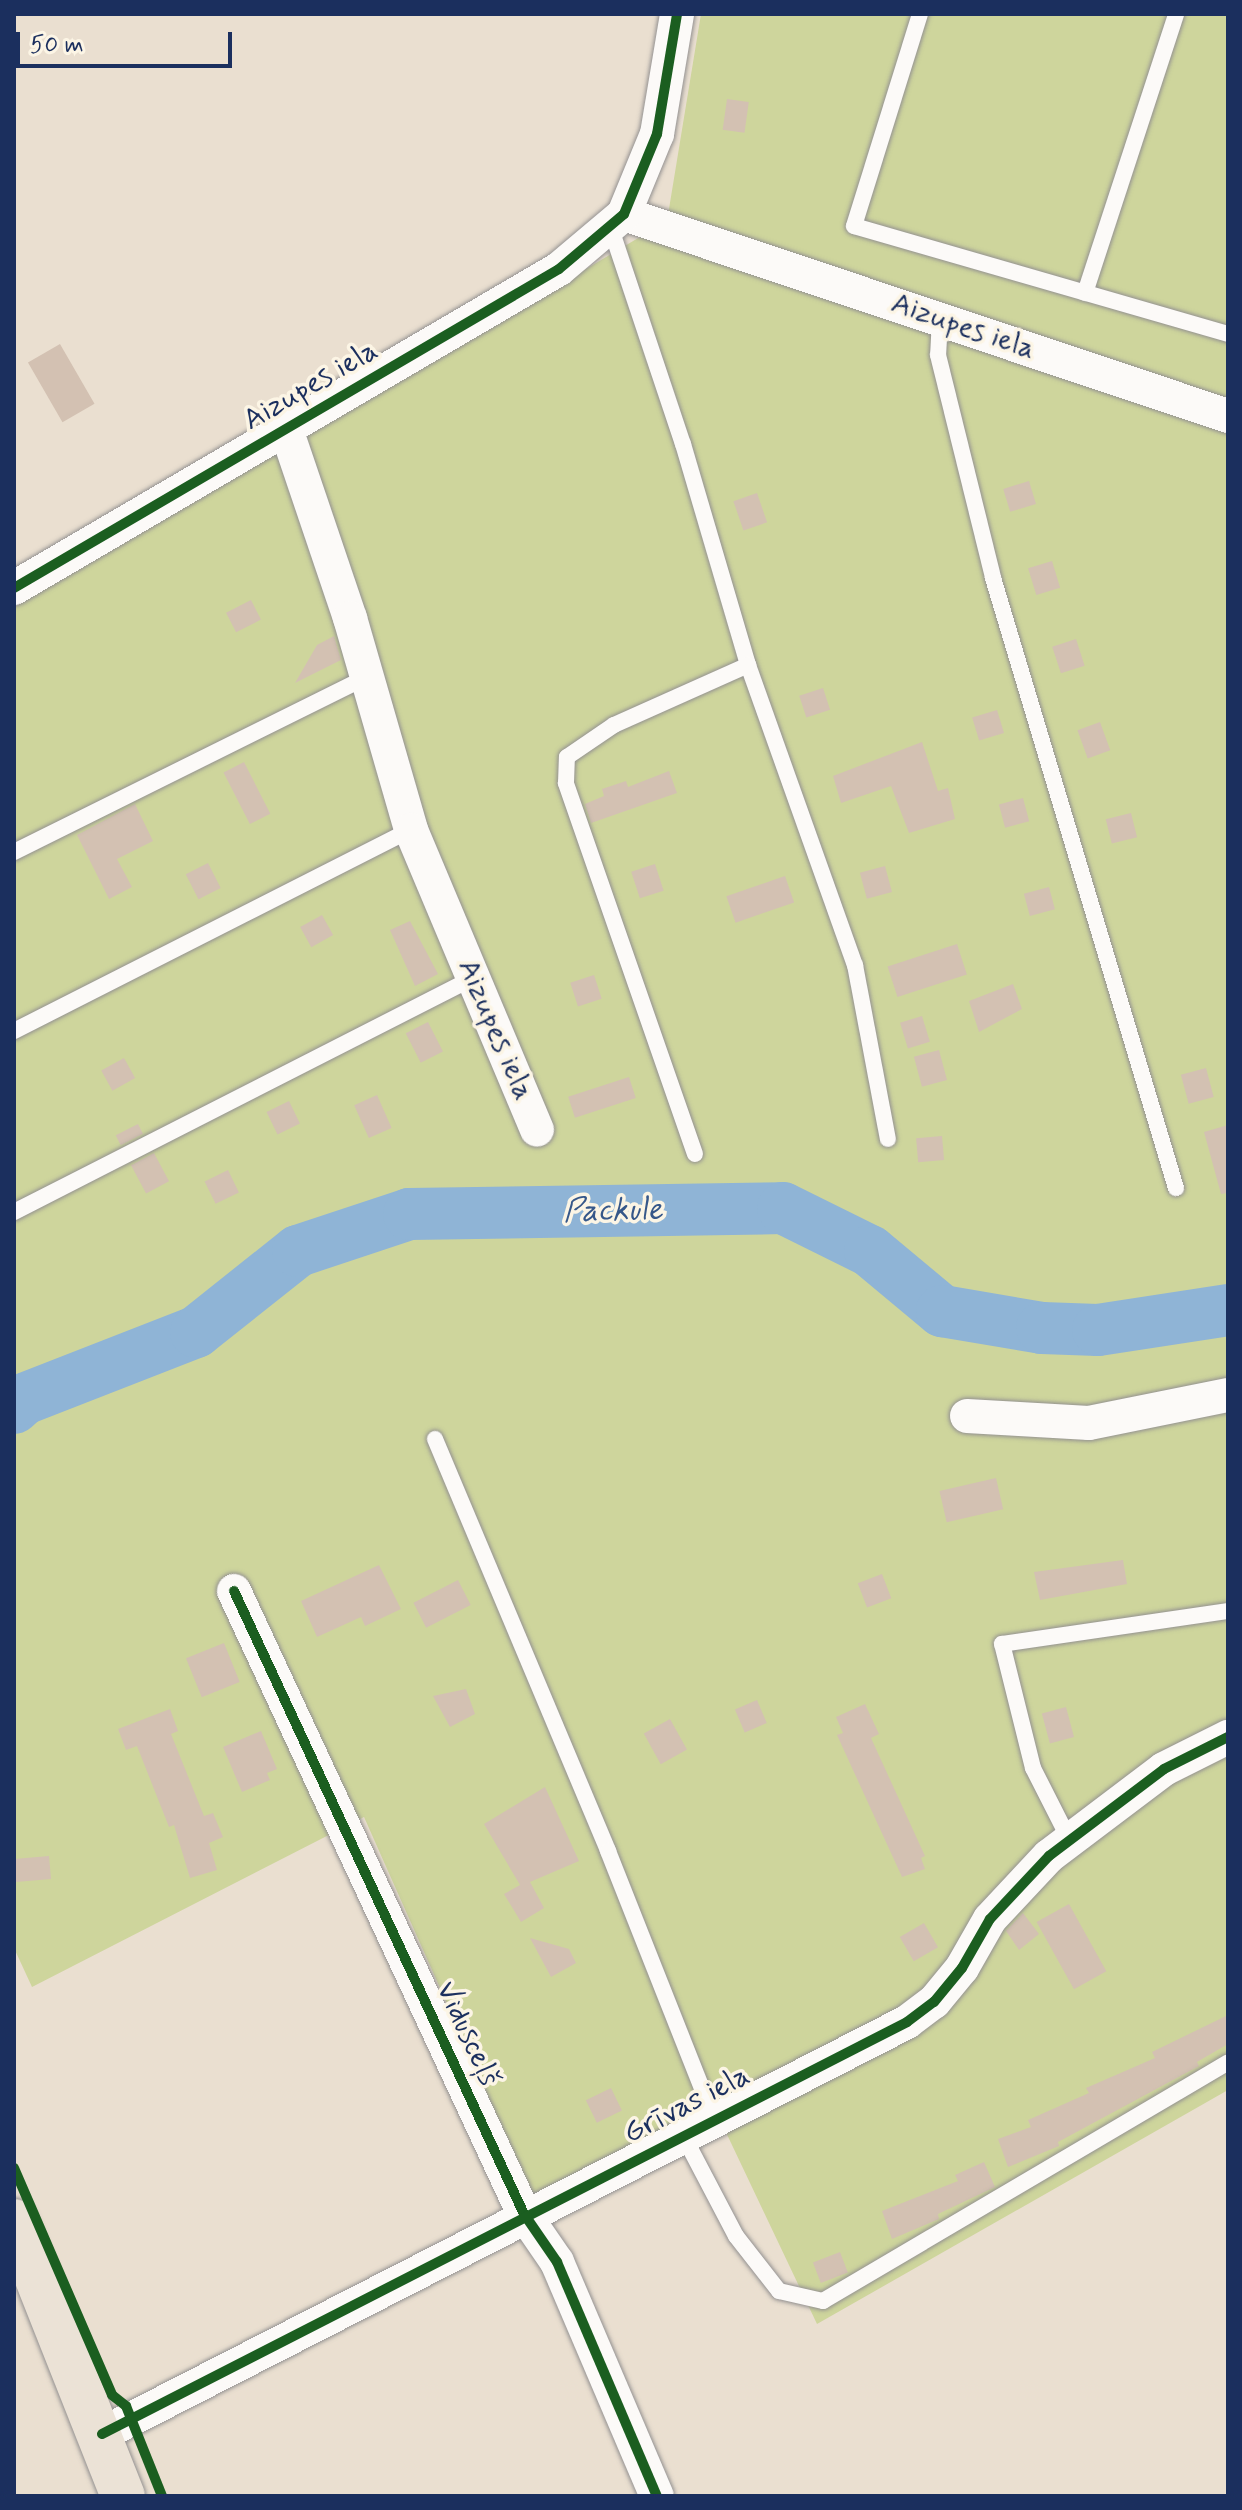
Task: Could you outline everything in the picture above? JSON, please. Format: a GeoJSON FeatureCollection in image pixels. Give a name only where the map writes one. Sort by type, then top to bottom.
{"type":"FeatureCollection","features":[{"type":"Feature","properties":{"kind":"main road"},"geometry":{"type":"LineString","coordinates":[[14,2221],[102,2434],[123,2496]]}},
{"type":"Feature","properties":{"kind":"street"},"geometry":{"type":"LineString","coordinates":[[617,220],[657,134],[677,14]]}},
{"type":"Feature","properties":{"kind":"street","name":"Aizupes iela"},"geometry":{"type":"LineString","coordinates":[[14,588],[559,269],[617,220],[940,319],[1228,416]]}},
{"type":"Feature","properties":{"kind":"street","name":"Aizupes iela"},"geometry":{"type":"LineString","coordinates":[[286,429],[367,677],[411,830],[537,1130]]}},
{"type":"Feature","properties":{"kind":"street"},"geometry":{"type":"LineString","coordinates":[[967,1416],[1089,1423],[1228,1395]]}},
{"type":"Feature","properties":{"kind":"street","name":"Vidusceļš"},"geometry":{"type":"LineString","coordinates":[[234,1591],[524,2214],[557,2262],[657,2496]]}},
{"type":"Feature","properties":{"kind":"street","name":"Grīvas iela"},"geometry":{"type":"LineString","coordinates":[[102,2434],[524,2214],[907,2022],[934,2002],[962,1968],[990,1919],[1070,1841],[1164,1769],[1228,1737]]}},
{"type":"Feature","properties":{"kind":"lane"},"geometry":{"type":"LineString","coordinates":[[920,14],[854,226],[1228,334]]}},
{"type":"Feature","properties":{"kind":"lane"},"geometry":{"type":"LineString","coordinates":[[1085,293],[1176,14]]}},
{"type":"Feature","properties":{"kind":"lane"},"geometry":{"type":"LineString","coordinates":[[617,220],[748,665],[855,965],[888,1139]]}},
{"type":"Feature","properties":{"kind":"lane"},"geometry":{"type":"LineString","coordinates":[[940,319],[938,355],[993,578],[1176,1188]]}},
{"type":"Feature","properties":{"kind":"lane"},"geometry":{"type":"LineString","coordinates":[[695,1154],[566,783],[567,757],[614,725],[748,665]]}},
{"type":"Feature","properties":{"kind":"lane"},"geometry":{"type":"LineString","coordinates":[[14,852],[367,677]]}},
{"type":"Feature","properties":{"kind":"lane"},"geometry":{"type":"LineString","coordinates":[[14,1031],[411,830]]}},
{"type":"Feature","properties":{"kind":"lane"},"geometry":{"type":"LineString","coordinates":[[14,1212],[473,978]]}},
{"type":"Feature","properties":{"kind":"lane"},"geometry":{"type":"LineString","coordinates":[[435,1439],[608,1851],[714,2119]]}},
{"type":"Feature","properties":{"kind":"lane"},"geometry":{"type":"LineString","coordinates":[[1070,1841],[1033,1768],[1002,1644],[1228,1611]]}},
{"type":"Feature","properties":{"kind":"lane"},"geometry":{"type":"LineString","coordinates":[[683,2135],[736,2236],[779,2291],[823,2301],[1228,2062]]}},
{"type":"Feature","properties":{"kind":"green space"},"geometry":{"type":"Polygon","coordinates":[[[701,14],[1228,14],[1228,2090],[817,2324],[713,2105],[535,2202],[364,1817],[32,1987],[14,1948],[14,607],[667,221],[701,14]]]}},
{"type":"Feature","properties":{"kind":"building"},"geometry":{"type":"Polygon","coordinates":[[[727,99],[749,102],[744,133],[723,130],[727,99]]]}},
{"type":"Feature","properties":{"kind":"building"},"geometry":{"type":"Polygon","coordinates":[[[60,344],[94,404],[62,422],[28,362],[60,344]]]}},
{"type":"Feature","properties":{"kind":"building"},"geometry":{"type":"Polygon","coordinates":[[[1029,481],[1036,504],[1010,512],[1003,489],[1029,481]]]}},
{"type":"Feature","properties":{"kind":"building"},"geometry":{"type":"Polygon","coordinates":[[[757,493],[767,522],[743,530],[733,501],[757,493]]]}},
{"type":"Feature","properties":{"kind":"building"},"geometry":{"type":"Polygon","coordinates":[[[1052,561],[1060,588],[1036,595],[1028,568],[1052,561]]]}},
{"type":"Feature","properties":{"kind":"building"},"geometry":{"type":"Polygon","coordinates":[[[251,600],[261,620],[236,632],[226,613],[251,600]]]}},
{"type":"Feature","properties":{"kind":"building"},"geometry":{"type":"Polygon","coordinates":[[[334,636],[341,660],[295,683],[317,645],[334,636]]]}},
{"type":"Feature","properties":{"kind":"building"},"geometry":{"type":"Polygon","coordinates":[[[1076,639],[1085,666],[1061,673],[1052,647],[1076,639]]]}},
{"type":"Feature","properties":{"kind":"building"},"geometry":{"type":"Polygon","coordinates":[[[823,688],[830,710],[806,718],[799,696],[823,688]]]}},
{"type":"Feature","properties":{"kind":"building"},"geometry":{"type":"Polygon","coordinates":[[[997,710],[1004,733],[979,741],[972,718],[997,710]]]}},
{"type":"Feature","properties":{"kind":"building"},"geometry":{"type":"Polygon","coordinates":[[[1100,722],[1110,750],[1088,758],[1077,730],[1100,722]]]}},
{"type":"Feature","properties":{"kind":"building"},"geometry":{"type":"Polygon","coordinates":[[[922,742],[938,791],[948,788],[955,819],[909,833],[891,786],[841,803],[833,776],[922,742]]]}},
{"type":"Feature","properties":{"kind":"building"},"geometry":{"type":"Polygon","coordinates":[[[244,762],[270,814],[250,824],[224,772],[244,762]]]}},
{"type":"Feature","properties":{"kind":"building"},"geometry":{"type":"Polygon","coordinates":[[[669,771],[677,793],[591,823],[585,804],[604,796],[602,789],[626,781],[628,787],[669,771]]]}},
{"type":"Feature","properties":{"kind":"building"},"geometry":{"type":"Polygon","coordinates":[[[1023,798],[1029,821],[1005,828],[999,804],[1023,798]]]}},
{"type":"Feature","properties":{"kind":"building"},"geometry":{"type":"Polygon","coordinates":[[[135,804],[153,841],[117,859],[132,887],[109,899],[77,835],[135,804]]]}},
{"type":"Feature","properties":{"kind":"building"},"geometry":{"type":"Polygon","coordinates":[[[1131,813],[1137,837],[1112,844],[1106,819],[1131,813]]]}},
{"type":"Feature","properties":{"kind":"building"},"geometry":{"type":"Polygon","coordinates":[[[208,863],[221,888],[198,899],[186,874],[208,863]]]}},
{"type":"Feature","properties":{"kind":"building"},"geometry":{"type":"Polygon","coordinates":[[[655,864],[664,891],[640,898],[631,872],[655,864]]]}},
{"type":"Feature","properties":{"kind":"building"},"geometry":{"type":"Polygon","coordinates":[[[885,866],[892,892],[867,899],[860,873],[885,866]]]}},
{"type":"Feature","properties":{"kind":"building"},"geometry":{"type":"Polygon","coordinates":[[[785,876],[794,902],[735,923],[726,896],[785,876]]]}},
{"type":"Feature","properties":{"kind":"building"},"geometry":{"type":"Polygon","coordinates":[[[1049,887],[1055,909],[1030,916],[1024,894],[1049,887]]]}},
{"type":"Feature","properties":{"kind":"building"},"geometry":{"type":"Polygon","coordinates":[[[322,915],[333,935],[311,947],[300,927],[322,915]]]}},
{"type":"Feature","properties":{"kind":"building"},"geometry":{"type":"Polygon","coordinates":[[[410,921],[438,974],[415,986],[390,930],[410,921]]]}},
{"type":"Feature","properties":{"kind":"building"},"geometry":{"type":"Polygon","coordinates":[[[957,944],[967,974],[897,997],[888,967],[957,944]]]}},
{"type":"Feature","properties":{"kind":"building"},"geometry":{"type":"Polygon","coordinates":[[[594,975],[602,999],[578,1007],[570,983],[594,975]]]}},
{"type":"Feature","properties":{"kind":"building"},"geometry":{"type":"Polygon","coordinates":[[[1013,984],[1022,1009],[979,1032],[969,1001],[1013,984]]]}},
{"type":"Feature","properties":{"kind":"building"},"geometry":{"type":"Polygon","coordinates":[[[922,1016],[930,1042],[908,1049],[900,1023],[922,1016]]]}},
{"type":"Feature","properties":{"kind":"building"},"geometry":{"type":"Polygon","coordinates":[[[428,1022],[443,1051],[421,1063],[406,1033],[428,1022]]]}},
{"type":"Feature","properties":{"kind":"building"},"geometry":{"type":"Polygon","coordinates":[[[939,1050],[947,1080],[922,1087],[914,1057],[939,1050]]]}},
{"type":"Feature","properties":{"kind":"building"},"geometry":{"type":"Polygon","coordinates":[[[124,1058],[135,1078],[112,1091],[101,1071],[124,1058]]]}},
{"type":"Feature","properties":{"kind":"building"},"geometry":{"type":"Polygon","coordinates":[[[1206,1068],[1214,1097],[1189,1104],[1181,1075],[1206,1068]]]}},
{"type":"Feature","properties":{"kind":"building"},"geometry":{"type":"Polygon","coordinates":[[[629,1077],[636,1098],[575,1118],[568,1097],[629,1077]]]}},
{"type":"Feature","properties":{"kind":"building"},"geometry":{"type":"Polygon","coordinates":[[[377,1095],[392,1128],[369,1138],[354,1105],[377,1095]]]}},
{"type":"Feature","properties":{"kind":"building"},"geometry":{"type":"Polygon","coordinates":[[[289,1101],[300,1123],[277,1134],[267,1112],[289,1101]]]}},
{"type":"Feature","properties":{"kind":"building"},"geometry":{"type":"Polygon","coordinates":[[[138,1124],[143,1134],[121,1145],[116,1135],[138,1124]]]}},
{"type":"Feature","properties":{"kind":"building"},"geometry":{"type":"Polygon","coordinates":[[[1228,1125],[1228,1193],[1221,1194],[1204,1132],[1228,1125]]]}},
{"type":"Feature","properties":{"kind":"building"},"geometry":{"type":"Polygon","coordinates":[[[942,1136],[944,1160],[918,1162],[916,1138],[942,1136]]]}},
{"type":"Feature","properties":{"kind":"building"},"geometry":{"type":"Polygon","coordinates":[[[154,1153],[169,1181],[146,1193],[131,1165],[154,1153]]]}},
{"type":"Feature","properties":{"kind":"building"},"geometry":{"type":"Polygon","coordinates":[[[228,1170],[239,1192],[216,1204],[205,1181],[228,1170]]]}},
{"type":"Feature","properties":{"kind":"building"},"geometry":{"type":"Polygon","coordinates":[[[996,1478],[1003,1509],[947,1522],[939,1491],[996,1478]]]}},
{"type":"Feature","properties":{"kind":"building"},"geometry":{"type":"Polygon","coordinates":[[[1123,1560],[1127,1584],[1040,1600],[1034,1572],[1123,1560]]]}},
{"type":"Feature","properties":{"kind":"building"},"geometry":{"type":"Polygon","coordinates":[[[379,1565],[401,1609],[365,1626],[361,1617],[317,1637],[301,1601],[379,1565]]]}},
{"type":"Feature","properties":{"kind":"building"},"geometry":{"type":"Polygon","coordinates":[[[882,1574],[891,1598],[867,1608],[858,1583],[882,1574]]]}},
{"type":"Feature","properties":{"kind":"building"},"geometry":{"type":"Polygon","coordinates":[[[458,1580],[471,1605],[426,1628],[413,1603],[458,1580]]]}},
{"type":"Feature","properties":{"kind":"building"},"geometry":{"type":"Polygon","coordinates":[[[224,1643],[240,1682],[202,1697],[186,1658],[224,1643]]]}},
{"type":"Feature","properties":{"kind":"building"},"geometry":{"type":"Polygon","coordinates":[[[466,1689],[475,1714],[450,1727],[433,1696],[466,1689]]]}},
{"type":"Feature","properties":{"kind":"building"},"geometry":{"type":"Polygon","coordinates":[[[757,1700],[767,1723],[745,1732],[735,1709],[757,1700]]]}},
{"type":"Feature","properties":{"kind":"building"},"geometry":{"type":"Polygon","coordinates":[[[865,1704],[879,1734],[871,1738],[925,1856],[921,1858],[925,1869],[902,1877],[837,1735],[843,1733],[836,1717],[865,1704]]]}},
{"type":"Feature","properties":{"kind":"building"},"geometry":{"type":"Polygon","coordinates":[[[1066,1707],[1074,1737],[1050,1743],[1042,1713],[1066,1707]]]}},
{"type":"Feature","properties":{"kind":"building"},"geometry":{"type":"Polygon","coordinates":[[[170,1709],[178,1731],[171,1734],[204,1816],[213,1813],[223,1837],[209,1843],[217,1870],[190,1878],[174,1825],[169,1827],[137,1746],[126,1750],[118,1729],[170,1709]]]}},
{"type":"Feature","properties":{"kind":"building"},"geometry":{"type":"Polygon","coordinates":[[[670,1719],[687,1750],[661,1764],[644,1734],[670,1719]]]}},
{"type":"Feature","properties":{"kind":"building"},"geometry":{"type":"Polygon","coordinates":[[[261,1731],[277,1769],[267,1773],[270,1780],[242,1792],[223,1747],[261,1731]]]}},
{"type":"Feature","properties":{"kind":"building"},"geometry":{"type":"Polygon","coordinates":[[[545,1787],[579,1861],[530,1882],[544,1908],[521,1922],[504,1894],[520,1885],[484,1824],[545,1787]]]}},
{"type":"Feature","properties":{"kind":"building"},"geometry":{"type":"Polygon","coordinates":[[[49,1856],[51,1879],[16,1882],[14,1859],[49,1856]]]}},
{"type":"Feature","properties":{"kind":"building"},"geometry":{"type":"Polygon","coordinates":[[[1069,1904],[1106,1971],[1074,1989],[1037,1922],[1069,1904]]]}},
{"type":"Feature","properties":{"kind":"building"},"geometry":{"type":"Polygon","coordinates":[[[1023,1913],[1039,1934],[1019,1950],[1006,1931],[1023,1913]]]}},
{"type":"Feature","properties":{"kind":"building"},"geometry":{"type":"Polygon","coordinates":[[[924,1923],[938,1947],[914,1961],[900,1937],[924,1923]]]}},
{"type":"Feature","properties":{"kind":"building"},"geometry":{"type":"Polygon","coordinates":[[[530,1938],[569,1949],[576,1963],[551,1977],[530,1938]]]}},
{"type":"Feature","properties":{"kind":"building"},"geometry":{"type":"Polygon","coordinates":[[[1228,2015],[1228,2044],[1197,2062],[1199,2066],[1058,2142],[1059,2146],[1008,2167],[998,2139],[1031,2127],[1028,2120],[1089,2093],[1086,2088],[1155,2058],[1152,2052],[1228,2015]]]}},
{"type":"Feature","properties":{"kind":"building"},"geometry":{"type":"Polygon","coordinates":[[[611,2088],[622,2110],[597,2123],[586,2100],[611,2088]]]}},
{"type":"Feature","properties":{"kind":"building"},"geometry":{"type":"Polygon","coordinates":[[[984,2162],[995,2187],[938,2214],[939,2219],[892,2239],[882,2211],[958,2181],[955,2175],[984,2162]]]}},
{"type":"Feature","properties":{"kind":"building"},"geometry":{"type":"Polygon","coordinates":[[[840,2252],[848,2273],[821,2283],[813,2262],[840,2252]]]}},
{"type":"Feature","properties":{"kind":"waterway","name":"Packule"},"geometry":{"type":"LineString","coordinates":[[14,1408],[24,1399],[196,1332],[298,1251],[409,1214],[783,1208],[870,1251],[942,1311],[1042,1328],[1098,1330],[1228,1310]]}},
{"type":"Feature","properties":{"kind":"cycle path"},"geometry":{"type":"LineString","coordinates":[[14,588],[559,269],[624,214],[657,134],[677,14]]}},
{"type":"Feature","properties":{"kind":"cycle path"},"geometry":{"type":"LineString","coordinates":[[234,1591],[524,2214],[557,2262],[657,2496]]}},
{"type":"Feature","properties":{"kind":"cycle path"},"geometry":{"type":"LineString","coordinates":[[102,2434],[907,2022],[934,2002],[962,1968],[990,1919],[1049,1856],[1164,1769],[1228,1737]]}},
{"type":"Feature","properties":{"kind":"cycle path"},"geometry":{"type":"LineString","coordinates":[[14,2168],[112,2395],[126,2406],[162,2496]]}}]}
